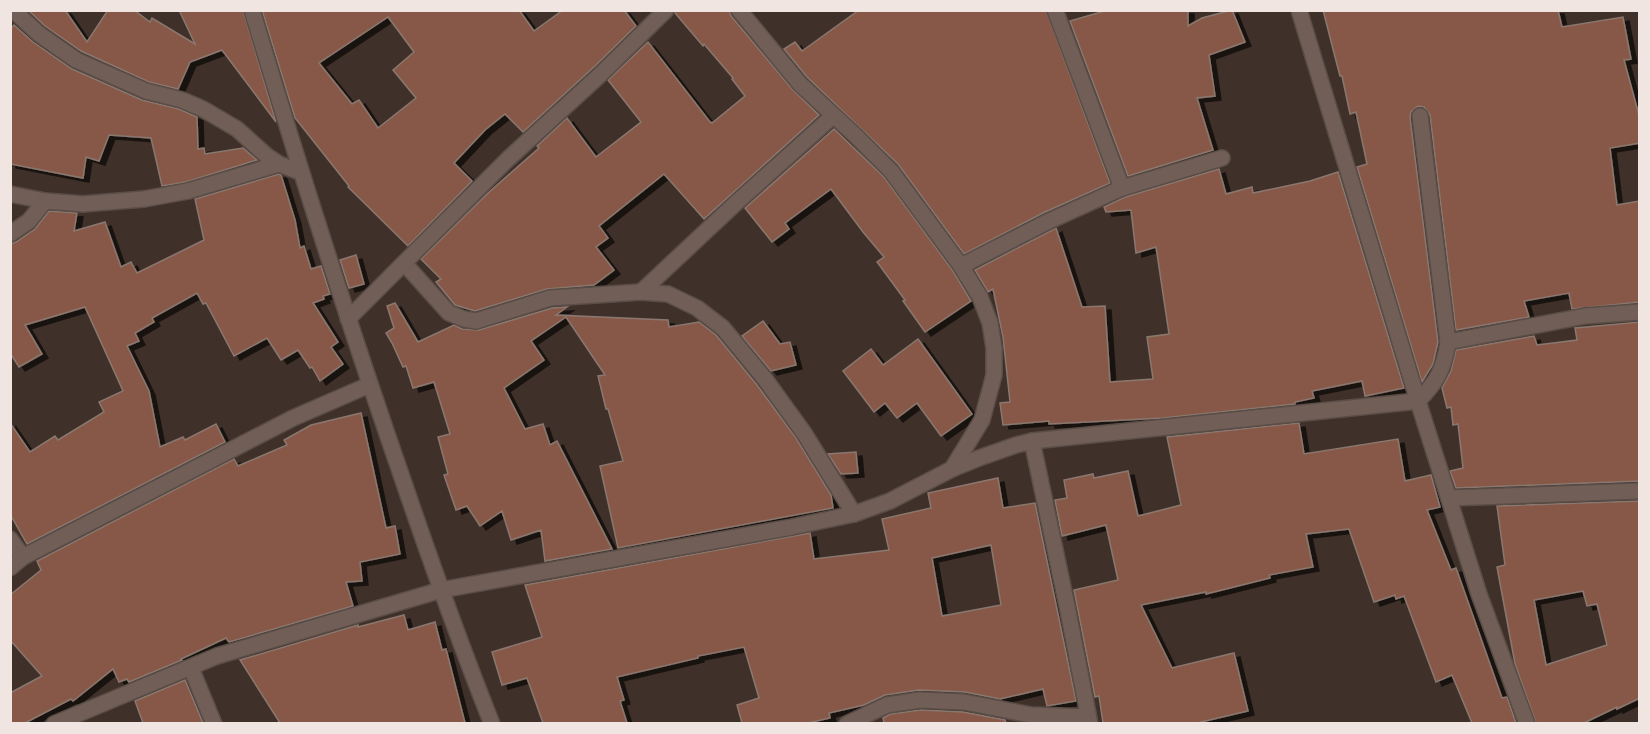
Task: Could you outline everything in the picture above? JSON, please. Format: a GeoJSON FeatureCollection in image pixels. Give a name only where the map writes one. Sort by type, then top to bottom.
{"type":"FeatureCollection","features":[{"type":"Feature","properties":{"kind":"street"},"geometry":{"type":"LineString","coordinates":[[13,10],[39,34],[76,60],[146,91],[182,100],[203,109],[237,129],[279,164],[300,172]]}},
{"type":"Feature","properties":{"kind":"street"},"geometry":{"type":"LineString","coordinates":[[252,10],[300,172],[369,385],[441,590],[492,723]]}},
{"type":"Feature","properties":{"kind":"street"},"geometry":{"type":"LineString","coordinates":[[348,319],[508,159],[601,74],[666,10]]}},
{"type":"Feature","properties":{"kind":"street"},"geometry":{"type":"LineString","coordinates":[[739,10],[800,84],[891,171],[961,266],[980,297],[990,323],[994,348],[994,375],[982,420],[952,469]]}},
{"type":"Feature","properties":{"kind":"street"},"geometry":{"type":"LineString","coordinates":[[1054,10],[1122,188]]}},
{"type":"Feature","properties":{"kind":"street"},"geometry":{"type":"LineString","coordinates":[[1299,10],[1479,594],[1527,723]]}},
{"type":"Feature","properties":{"kind":"street"},"geometry":{"type":"LineString","coordinates":[[641,292],[737,201],[833,116]]}},
{"type":"Feature","properties":{"kind":"street"},"geometry":{"type":"LineString","coordinates":[[54,723],[217,656],[441,590],[854,514],[899,497],[952,469],[1032,441],[1418,401],[1439,375],[1445,360],[1448,342],[1420,116]]}},
{"type":"Feature","properties":{"kind":"street"},"geometry":{"type":"LineString","coordinates":[[961,266],[1047,222],[1122,188],[1222,158]]}},
{"type":"Feature","properties":{"kind":"street"},"geometry":{"type":"LineString","coordinates":[[10,194],[45,201],[83,204],[144,199],[188,191],[279,164]]}},
{"type":"Feature","properties":{"kind":"street"},"geometry":{"type":"LineString","coordinates":[[10,234],[29,221],[45,201]]}},
{"type":"Feature","properties":{"kind":"street"},"geometry":{"type":"LineString","coordinates":[[404,263],[448,312],[464,320],[476,321],[550,298],[641,292],[668,294],[697,308],[723,328],[765,379],[804,433],[854,514]]}},
{"type":"Feature","properties":{"kind":"street"},"geometry":{"type":"LineString","coordinates":[[1448,342],[1585,316],[1640,312]]}},
{"type":"Feature","properties":{"kind":"street"},"geometry":{"type":"LineString","coordinates":[[10,568],[22,557],[293,418],[369,385]]}},
{"type":"Feature","properties":{"kind":"street"},"geometry":{"type":"LineString","coordinates":[[847,723],[887,705],[920,700],[964,702],[1031,715],[1089,720],[1032,441]]}},
{"type":"Feature","properties":{"kind":"street"},"geometry":{"type":"LineString","coordinates":[[1449,498],[1640,491]]}},
{"type":"Feature","properties":{"kind":"street"},"geometry":{"type":"LineString","coordinates":[[10,540],[22,557]]}},
{"type":"Feature","properties":{"kind":"street"},"geometry":{"type":"LineString","coordinates":[[190,668],[214,723]]}},
{"type":"Feature","properties":{"kind":"building"},"geometry":{"type":"Polygon","coordinates":[[[28,10],[65,10],[87,42],[108,10],[134,10],[150,22],[152,18],[195,44],[179,10],[243,10],[276,122],[222,50],[190,62],[178,89],[149,82],[81,51],[45,26],[28,10]]]}},
{"type":"Feature","properties":{"kind":"building"},"geometry":{"type":"Polygon","coordinates":[[[262,10],[519,10],[534,31],[563,10],[624,10],[636,26],[523,132],[505,114],[485,130],[454,163],[472,181],[408,246],[348,187],[295,118],[262,10]],[[388,17],[319,63],[352,104],[359,100],[378,128],[416,98],[393,70],[414,52],[388,17]]]}},
{"type":"Feature","properties":{"kind":"building"},"geometry":{"type":"Polygon","coordinates":[[[675,10],[729,10],[731,16],[793,90],[819,115],[704,219],[664,174],[599,226],[608,238],[596,247],[614,270],[594,285],[547,289],[475,311],[455,305],[436,282],[441,279],[421,259],[488,193],[539,148],[537,146],[567,118],[596,157],[641,122],[608,80],[648,42],[710,122],[712,123],[745,96],[733,78],[704,44],[703,46],[675,13],[675,10]]]}},
{"type":"Feature","properties":{"kind":"building"},"geometry":{"type":"Polygon","coordinates":[[[859,10],[1046,10],[1110,183],[1043,213],[964,254],[898,164],[807,77],[784,49],[795,42],[802,51],[859,10]]]}},
{"type":"Feature","properties":{"kind":"building"},"geometry":{"type":"Polygon","coordinates":[[[1108,10],[1188,10],[1188,26],[1202,18],[1232,10],[1245,42],[1209,55],[1215,96],[1197,98],[1213,150],[1128,176],[1070,21],[1108,10]]]}},
{"type":"Feature","properties":{"kind":"building"},"geometry":{"type":"Polygon","coordinates":[[[1323,10],[1558,10],[1562,27],[1623,17],[1631,59],[1624,60],[1640,119],[1640,143],[1610,148],[1617,205],[1640,201],[1640,302],[1572,309],[1569,293],[1524,301],[1529,317],[1456,330],[1430,115],[1424,107],[1418,106],[1411,112],[1410,117],[1438,342],[1433,364],[1422,382],[1357,167],[1367,164],[1356,112],[1350,114],[1342,76],[1340,76],[1323,10]]]}},
{"type":"Feature","properties":{"kind":"building"},"geometry":{"type":"Polygon","coordinates":[[[14,25],[33,42],[72,69],[142,100],[179,109],[197,117],[198,149],[204,148],[205,154],[243,148],[257,160],[186,182],[162,186],[151,138],[109,135],[99,161],[86,157],[83,178],[10,164],[10,29],[14,25]]]}},
{"type":"Feature","properties":{"kind":"building"},"geometry":{"type":"Polygon","coordinates":[[[834,129],[884,177],[953,271],[971,301],[925,332],[877,262],[884,257],[831,189],[785,223],[789,229],[772,242],[745,208],[834,129]]]}},
{"type":"Feature","properties":{"kind":"building"},"geometry":{"type":"Polygon","coordinates":[[[1219,169],[1226,194],[1252,187],[1253,193],[1310,181],[1338,172],[1404,388],[1365,396],[1362,381],[1312,391],[1314,398],[1295,402],[1295,404],[1163,418],[1049,424],[1049,421],[1003,425],[1000,403],[1010,402],[1003,337],[993,289],[988,292],[975,270],[1056,228],[1082,307],[1105,306],[1110,382],[1153,379],[1147,337],[1169,334],[1156,247],[1136,253],[1131,210],[1106,212],[1104,207],[1125,197],[1219,169]]]}},
{"type":"Feature","properties":{"kind":"building"},"geometry":{"type":"Polygon","coordinates":[[[279,174],[295,220],[300,248],[304,246],[311,269],[321,266],[330,294],[313,303],[338,342],[331,347],[343,364],[320,381],[298,350],[281,360],[267,338],[234,356],[206,303],[203,304],[197,293],[152,318],[154,322],[135,333],[139,341],[127,346],[149,391],[160,447],[183,437],[185,440],[216,424],[225,442],[27,544],[10,514],[10,423],[30,452],[55,436],[58,440],[104,412],[99,402],[123,391],[85,307],[25,325],[42,354],[19,367],[10,353],[10,244],[35,229],[49,211],[77,213],[74,231],[105,222],[121,267],[131,262],[137,273],[204,240],[195,199],[279,174]]]}},
{"type":"Feature","properties":{"kind":"building"},"geometry":{"type":"Polygon","coordinates":[[[356,255],[364,284],[349,288],[340,260],[356,255]]]}},
{"type":"Feature","properties":{"kind":"building"},"geometry":{"type":"Polygon","coordinates":[[[395,303],[418,342],[454,325],[462,329],[479,330],[552,308],[567,307],[556,315],[668,320],[669,327],[699,322],[716,335],[796,438],[831,495],[833,508],[618,548],[600,466],[623,461],[598,376],[605,375],[566,317],[531,341],[544,360],[504,388],[525,429],[543,424],[550,445],[557,441],[612,549],[545,561],[541,530],[511,540],[502,511],[480,526],[467,506],[456,510],[444,475],[448,474],[438,437],[450,434],[434,382],[413,388],[406,366],[403,367],[386,333],[394,328],[387,306],[395,303]]]}},
{"type":"Feature","properties":{"kind":"building"},"geometry":{"type":"Polygon","coordinates":[[[763,321],[780,344],[790,342],[796,365],[771,371],[742,336],[763,321]]]}},
{"type":"Feature","properties":{"kind":"building"},"geometry":{"type":"Polygon","coordinates":[[[1640,322],[1640,481],[1456,488],[1450,471],[1463,468],[1458,424],[1453,425],[1451,407],[1447,408],[1442,388],[1451,371],[1456,350],[1534,336],[1537,345],[1577,340],[1575,328],[1640,322]]]}},
{"type":"Feature","properties":{"kind":"building"},"geometry":{"type":"Polygon","coordinates":[[[918,339],[972,414],[941,436],[917,403],[897,418],[885,403],[874,412],[843,371],[871,349],[883,365],[918,339]]]}},
{"type":"Feature","properties":{"kind":"building"},"geometry":{"type":"Polygon","coordinates":[[[361,413],[386,528],[395,526],[400,554],[360,562],[362,581],[346,582],[353,606],[229,642],[226,638],[182,660],[129,682],[127,679],[119,682],[113,669],[73,701],[71,699],[25,723],[10,723],[10,693],[42,676],[10,640],[10,595],[41,570],[37,561],[234,459],[238,466],[287,445],[284,440],[311,425],[361,413]]]}},
{"type":"Feature","properties":{"kind":"building"},"geometry":{"type":"Polygon","coordinates":[[[1299,423],[1304,454],[1398,439],[1405,481],[1431,475],[1440,507],[1427,510],[1451,570],[1456,568],[1502,698],[1507,697],[1516,723],[1472,723],[1452,675],[1436,682],[1404,596],[1396,599],[1395,595],[1374,602],[1349,529],[1306,534],[1313,567],[1269,575],[1270,578],[1206,594],[1206,592],[1141,605],[1172,668],[1234,653],[1248,711],[1197,723],[1103,723],[1099,696],[1095,697],[1074,590],[1118,580],[1106,525],[1062,536],[1055,500],[1067,498],[1064,480],[1093,474],[1094,478],[1128,471],[1138,516],[1181,505],[1167,437],[1299,423]]]}},
{"type":"Feature","properties":{"kind":"building"},"geometry":{"type":"Polygon","coordinates":[[[856,452],[858,473],[841,474],[828,454],[856,452]]]}},
{"type":"Feature","properties":{"kind":"building"},"geometry":{"type":"Polygon","coordinates":[[[998,478],[1003,508],[1035,503],[1076,701],[1047,706],[1043,689],[1000,699],[965,692],[919,690],[885,695],[864,705],[829,713],[830,718],[808,723],[742,723],[737,705],[759,698],[744,647],[698,656],[698,658],[617,677],[624,700],[620,701],[627,723],[543,723],[527,678],[502,685],[492,652],[542,637],[525,585],[810,533],[814,559],[889,550],[882,519],[931,508],[928,493],[998,478]],[[991,545],[932,558],[942,616],[1001,605],[991,545]]]}},
{"type":"Feature","properties":{"kind":"building"},"geometry":{"type":"Polygon","coordinates":[[[1640,501],[1640,698],[1584,723],[1536,723],[1515,664],[1497,567],[1505,565],[1497,506],[1640,501]],[[1583,591],[1534,600],[1546,665],[1607,645],[1597,604],[1587,606],[1583,591]]]}},
{"type":"Feature","properties":{"kind":"building"},"geometry":{"type":"Polygon","coordinates":[[[404,615],[408,630],[435,622],[442,650],[446,649],[465,723],[280,723],[240,660],[358,625],[358,627],[404,615]]]}},
{"type":"Feature","properties":{"kind":"building"},"geometry":{"type":"Polygon","coordinates":[[[185,680],[203,723],[143,723],[135,701],[185,680]]]}},
{"type":"Feature","properties":{"kind":"building"},"geometry":{"type":"Polygon","coordinates":[[[921,710],[963,712],[1005,720],[1006,723],[884,723],[883,718],[890,714],[921,710]]]}}]}
